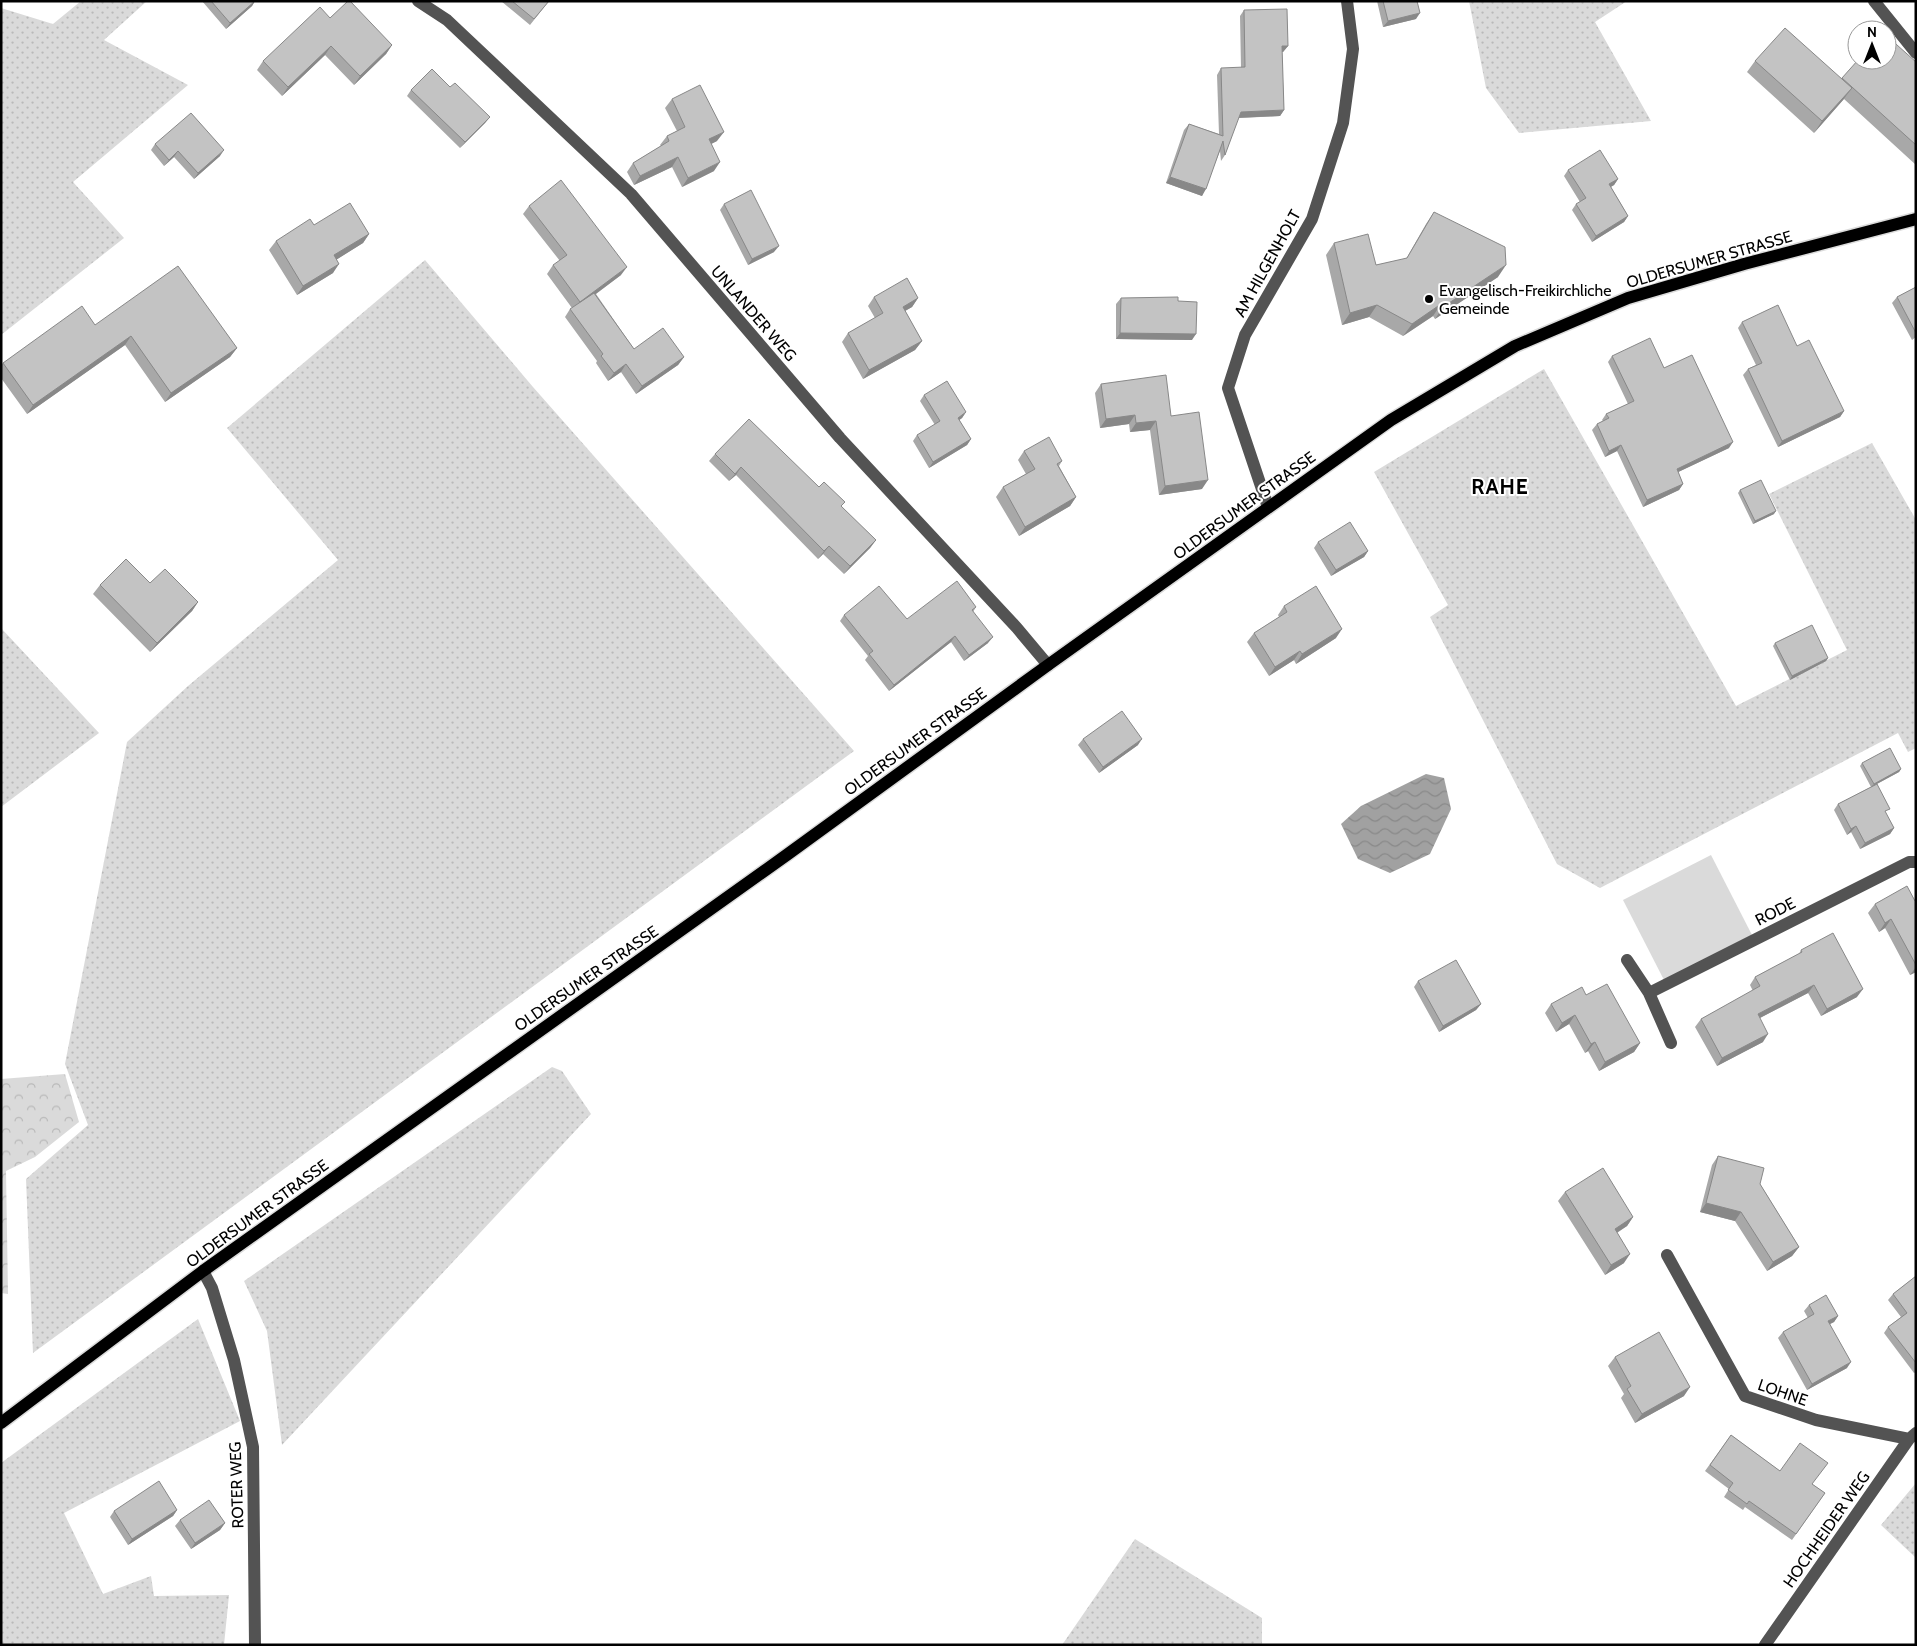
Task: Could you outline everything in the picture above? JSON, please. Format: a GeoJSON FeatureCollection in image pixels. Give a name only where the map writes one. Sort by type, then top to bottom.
{"type":"FeatureCollection","features":[{"type":"Feature","properties":{"kind":"main road","name":"OLDERSUMER STRASSE"},"geometry":{"type":"LineString","coordinates":[[1,1423],[203,1271],[788,854],[1048,665],[1391,420],[1515,346],[1628,298],[1744,264],[1916,219]]}},
{"type":"Feature","properties":{"kind":"street","name":"UNLANDER WEG"},"geometry":{"type":"LineString","coordinates":[[418,1],[447,20],[631,194],[840,438],[1017,628],[1048,665]]}},
{"type":"Feature","properties":{"kind":"street","name":"AM HILGENHOLT"},"geometry":{"type":"LineString","coordinates":[[1268,507],[1228,388],[1245,335],[1312,219],[1343,123],[1353,49],[1347,1]]}},
{"type":"Feature","properties":{"kind":"street"},"geometry":{"type":"LineString","coordinates":[[1874,1],[1916,53]]}},
{"type":"Feature","properties":{"kind":"street","name":"RODE"},"geometry":{"type":"LineString","coordinates":[[1649,993],[1909,862],[1916,862]]}},
{"type":"Feature","properties":{"kind":"street"},"geometry":{"type":"LineString","coordinates":[[1627,960],[1649,993],[1670,1043]]}},
{"type":"Feature","properties":{"kind":"street","name":"LOHNE"},"geometry":{"type":"LineString","coordinates":[[1667,1255],[1745,1396],[1816,1420],[1912,1436]]}},
{"type":"Feature","properties":{"kind":"street","name":"ROTER WEG"},"geometry":{"type":"LineString","coordinates":[[203,1271],[212,1288],[234,1360],[253,1447],[255,1645]]}},
{"type":"Feature","properties":{"kind":"street","name":"HOCHHEIDER WEG"},"geometry":{"type":"LineString","coordinates":[[1766,1645],[1912,1436]]}},
{"type":"Feature","properties":{"kind":"green space"},"geometry":{"type":"Polygon","coordinates":[[[81,1],[147,1],[104,40],[188,85],[73,182],[124,238],[1,335],[1,8],[53,24],[81,1]]]}},
{"type":"Feature","properties":{"kind":"green space"},"geometry":{"type":"Polygon","coordinates":[[[1469,1],[1627,1],[1595,22],[1651,121],[1519,133],[1486,88],[1469,1]]]}},
{"type":"Feature","properties":{"kind":"green space"},"geometry":{"type":"Polygon","coordinates":[[[425,260],[533,387],[854,751],[33,1353],[26,1179],[88,1125],[65,1064],[127,742],[188,686],[338,560],[227,428],[425,260]]]}},
{"type":"Feature","properties":{"kind":"green space"},"geometry":{"type":"Polygon","coordinates":[[[1544,369],[1736,706],[1847,650],[1769,494],[1872,443],[1916,520],[1916,748],[1908,752],[1898,733],[1600,888],[1557,864],[1430,617],[1448,605],[1374,472],[1544,369]]]}},
{"type":"Feature","properties":{"kind":"green space"},"geometry":{"type":"Polygon","coordinates":[[[1,628],[99,733],[1,807],[1,628]]]}},
{"type":"Feature","properties":{"kind":"green space"},"geometry":{"type":"Polygon","coordinates":[[[1711,855],[1752,935],[1664,980],[1623,900],[1711,855]]]}},
{"type":"Feature","properties":{"kind":"green space"},"geometry":{"type":"Polygon","coordinates":[[[552,1067],[562,1071],[591,1114],[282,1445],[267,1331],[244,1281],[552,1067]]]}},
{"type":"Feature","properties":{"kind":"green space"},"geometry":{"type":"Polygon","coordinates":[[[65,1074],[79,1122],[35,1157],[6,1171],[8,1294],[1,1293],[1,1079],[65,1074]]]}},
{"type":"Feature","properties":{"kind":"green space"},"geometry":{"type":"Polygon","coordinates":[[[198,1319],[240,1421],[64,1513],[103,1594],[151,1576],[154,1596],[229,1595],[224,1645],[1,1645],[1,1463],[198,1319]]]}},
{"type":"Feature","properties":{"kind":"green space"},"geometry":{"type":"Polygon","coordinates":[[[1916,1483],[1916,1558],[1881,1525],[1916,1483]]]}},
{"type":"Feature","properties":{"kind":"green space"},"geometry":{"type":"Polygon","coordinates":[[[1135,1539],[1262,1618],[1262,1645],[1062,1645],[1135,1539]]]}},
{"type":"Feature","properties":{"kind":"water"},"geometry":{"type":"Polygon","coordinates":[[[1426,774],[1444,778],[1451,809],[1430,854],[1390,873],[1358,859],[1341,824],[1361,806],[1426,774]]]}},
{"type":"Feature","properties":{"kind":"building"},"geometry":{"type":"Polygon","coordinates":[[[211,1],[255,1],[230,23],[211,1]]]}},
{"type":"Feature","properties":{"kind":"building"},"geometry":{"type":"Polygon","coordinates":[[[348,1],[392,45],[360,76],[331,46],[288,87],[263,61],[320,7],[330,18],[348,1]]]}},
{"type":"Feature","properties":{"kind":"building"},"geometry":{"type":"Polygon","coordinates":[[[512,1],[549,1],[534,19],[512,1]]]}},
{"type":"Feature","properties":{"kind":"building"},"geometry":{"type":"Polygon","coordinates":[[[1383,1],[1417,1],[1420,13],[1388,21],[1383,1]]]}},
{"type":"Feature","properties":{"kind":"building"},"geometry":{"type":"Polygon","coordinates":[[[1287,9],[1288,46],[1282,46],[1284,110],[1241,112],[1225,155],[1223,141],[1206,189],[1170,177],[1189,124],[1223,136],[1221,68],[1245,67],[1244,10],[1287,9]]]}},
{"type":"Feature","properties":{"kind":"building"},"geometry":{"type":"Polygon","coordinates":[[[1785,28],[1852,88],[1822,121],[1755,61],[1785,28]]]}},
{"type":"Feature","properties":{"kind":"building"},"geometry":{"type":"Polygon","coordinates":[[[1897,45],[1916,62],[1916,145],[1842,78],[1849,70],[1897,70],[1897,45]]]}},
{"type":"Feature","properties":{"kind":"building"},"geometry":{"type":"Polygon","coordinates":[[[432,69],[450,87],[455,83],[490,117],[465,142],[411,90],[432,69]]]}},
{"type":"Feature","properties":{"kind":"building"},"geometry":{"type":"Polygon","coordinates":[[[700,85],[724,132],[709,139],[720,162],[688,178],[678,157],[640,176],[633,163],[669,141],[667,136],[685,127],[672,99],[700,85]]]}},
{"type":"Feature","properties":{"kind":"building"},"geometry":{"type":"Polygon","coordinates":[[[191,113],[224,150],[198,173],[178,151],[169,160],[155,144],[191,113]]]}},
{"type":"Feature","properties":{"kind":"building"},"geometry":{"type":"Polygon","coordinates":[[[1600,150],[1618,179],[1609,184],[1628,216],[1596,236],[1576,204],[1586,198],[1568,170],[1600,150]]]}},
{"type":"Feature","properties":{"kind":"building"},"geometry":{"type":"Polygon","coordinates":[[[561,180],[627,267],[580,302],[553,265],[567,255],[529,206],[561,180]]]}},
{"type":"Feature","properties":{"kind":"building"},"geometry":{"type":"Polygon","coordinates":[[[751,190],[779,246],[752,259],[724,204],[751,190]]]}},
{"type":"Feature","properties":{"kind":"building"},"geometry":{"type":"Polygon","coordinates":[[[350,203],[369,234],[334,255],[339,264],[303,286],[276,241],[310,219],[314,225],[350,203]]]}},
{"type":"Feature","properties":{"kind":"building"},"geometry":{"type":"Polygon","coordinates":[[[1434,212],[1505,247],[1506,265],[1443,307],[1441,304],[1412,324],[1377,305],[1350,313],[1334,243],[1368,234],[1376,265],[1407,258],[1434,212]]]}},
{"type":"Feature","properties":{"kind":"building"},"geometry":{"type":"Polygon","coordinates":[[[178,266],[237,348],[171,393],[131,336],[33,405],[3,363],[82,306],[95,325],[178,266]]]}},
{"type":"Feature","properties":{"kind":"building"},"geometry":{"type":"Polygon","coordinates":[[[907,278],[918,298],[903,307],[922,341],[869,370],[848,333],[883,313],[874,297],[907,278]]]}},
{"type":"Feature","properties":{"kind":"building"},"geometry":{"type":"Polygon","coordinates":[[[1916,287],[1916,333],[1897,297],[1916,287]]]}},
{"type":"Feature","properties":{"kind":"building"},"geometry":{"type":"Polygon","coordinates":[[[594,293],[634,349],[663,328],[684,357],[642,386],[626,364],[614,373],[601,356],[603,354],[570,309],[594,293]]]}},
{"type":"Feature","properties":{"kind":"building"},"geometry":{"type":"Polygon","coordinates":[[[1178,297],[1178,301],[1197,302],[1196,334],[1120,333],[1121,298],[1178,297]]]}},
{"type":"Feature","properties":{"kind":"building"},"geometry":{"type":"Polygon","coordinates":[[[1778,305],[1797,346],[1809,340],[1844,411],[1782,441],[1748,369],[1762,363],[1742,322],[1778,305]]]}},
{"type":"Feature","properties":{"kind":"building"},"geometry":{"type":"Polygon","coordinates":[[[1650,338],[1664,368],[1692,355],[1733,442],[1677,469],[1683,484],[1647,500],[1621,445],[1609,451],[1597,424],[1609,418],[1606,414],[1634,401],[1612,356],[1650,338]]]}},
{"type":"Feature","properties":{"kind":"building"},"geometry":{"type":"Polygon","coordinates":[[[1166,375],[1171,416],[1199,412],[1208,480],[1165,486],[1156,421],[1136,423],[1135,415],[1106,419],[1101,384],[1166,375]]]}},
{"type":"Feature","properties":{"kind":"building"},"geometry":{"type":"Polygon","coordinates":[[[947,381],[966,412],[958,418],[971,439],[933,462],[917,435],[940,421],[924,395],[947,381]]]}},
{"type":"Feature","properties":{"kind":"building"},"geometry":{"type":"Polygon","coordinates":[[[749,419],[819,487],[824,482],[845,502],[841,506],[876,540],[850,566],[829,546],[824,551],[741,467],[735,474],[715,454],[749,419]]]}},
{"type":"Feature","properties":{"kind":"building"},"geometry":{"type":"Polygon","coordinates":[[[1049,437],[1062,461],[1057,464],[1076,497],[1025,527],[1003,487],[1035,469],[1024,451],[1049,437]]]}},
{"type":"Feature","properties":{"kind":"building"},"geometry":{"type":"Polygon","coordinates":[[[1761,480],[1776,511],[1755,521],[1740,490],[1761,480]]]}},
{"type":"Feature","properties":{"kind":"building"},"geometry":{"type":"Polygon","coordinates":[[[1350,522],[1368,551],[1336,570],[1318,542],[1350,522]]]}},
{"type":"Feature","properties":{"kind":"building"},"geometry":{"type":"Polygon","coordinates":[[[126,559],[150,583],[165,569],[198,602],[157,643],[100,585],[126,559]]]}},
{"type":"Feature","properties":{"kind":"building"},"geometry":{"type":"Polygon","coordinates":[[[957,581],[976,607],[972,610],[993,637],[969,655],[955,636],[894,685],[869,654],[873,651],[844,615],[879,586],[907,619],[957,581]]]}},
{"type":"Feature","properties":{"kind":"building"},"geometry":{"type":"Polygon","coordinates":[[[1316,586],[1342,629],[1302,654],[1300,651],[1275,667],[1254,633],[1287,612],[1284,606],[1316,586]]]}},
{"type":"Feature","properties":{"kind":"building"},"geometry":{"type":"Polygon","coordinates":[[[1812,625],[1828,658],[1792,676],[1775,643],[1812,625]]]}},
{"type":"Feature","properties":{"kind":"building"},"geometry":{"type":"Polygon","coordinates":[[[1122,711],[1142,739],[1103,767],[1083,739],[1122,711]]]}},
{"type":"Feature","properties":{"kind":"building"},"geometry":{"type":"Polygon","coordinates":[[[1890,748],[1901,769],[1874,784],[1862,763],[1890,748]]]}},
{"type":"Feature","properties":{"kind":"building"},"geometry":{"type":"Polygon","coordinates":[[[1877,784],[1890,809],[1885,811],[1894,828],[1865,843],[1856,826],[1851,829],[1838,804],[1877,784]]]}},
{"type":"Feature","properties":{"kind":"building"},"geometry":{"type":"Polygon","coordinates":[[[1907,886],[1916,901],[1916,965],[1891,919],[1885,923],[1875,904],[1907,886]]]}},
{"type":"Feature","properties":{"kind":"building"},"geometry":{"type":"Polygon","coordinates":[[[1833,933],[1863,989],[1827,1009],[1814,985],[1758,1014],[1768,1034],[1722,1058],[1701,1019],[1760,986],[1755,977],[1833,933]]]}},
{"type":"Feature","properties":{"kind":"building"},"geometry":{"type":"Polygon","coordinates":[[[1456,960],[1481,1004],[1443,1026],[1418,981],[1456,960]]]}},
{"type":"Feature","properties":{"kind":"building"},"geometry":{"type":"Polygon","coordinates":[[[1607,984],[1640,1043],[1605,1062],[1595,1042],[1591,1044],[1575,1015],[1562,1023],[1551,1004],[1582,987],[1586,995],[1607,984]]]}},
{"type":"Feature","properties":{"kind":"building"},"geometry":{"type":"Polygon","coordinates":[[[1718,1156],[1764,1168],[1760,1184],[1799,1247],[1773,1262],[1741,1212],[1706,1203],[1718,1156]]]}},
{"type":"Feature","properties":{"kind":"building"},"geometry":{"type":"Polygon","coordinates":[[[1603,1168],[1633,1217],[1615,1229],[1630,1254],[1611,1265],[1565,1192],[1603,1168]]]}},
{"type":"Feature","properties":{"kind":"building"},"geometry":{"type":"Polygon","coordinates":[[[1916,1276],[1916,1363],[1888,1327],[1907,1313],[1893,1294],[1916,1276]]]}},
{"type":"Feature","properties":{"kind":"building"},"geometry":{"type":"Polygon","coordinates":[[[1826,1295],[1838,1316],[1828,1321],[1851,1362],[1812,1384],[1783,1332],[1814,1314],[1809,1305],[1826,1295]]]}},
{"type":"Feature","properties":{"kind":"building"},"geometry":{"type":"Polygon","coordinates":[[[1659,1332],[1690,1387],[1642,1414],[1627,1389],[1631,1386],[1615,1357],[1659,1332]]]}},
{"type":"Feature","properties":{"kind":"building"},"geometry":{"type":"Polygon","coordinates":[[[1731,1435],[1780,1471],[1800,1443],[1828,1463],[1812,1484],[1825,1493],[1796,1534],[1749,1501],[1747,1504],[1728,1490],[1733,1483],[1710,1465],[1731,1435]]]}},
{"type":"Feature","properties":{"kind":"building"},"geometry":{"type":"Polygon","coordinates":[[[159,1481],[177,1510],[132,1539],[114,1511],[159,1481]]]}},
{"type":"Feature","properties":{"kind":"building"},"geometry":{"type":"Polygon","coordinates":[[[209,1500],[225,1523],[195,1543],[180,1520],[209,1500]]]}},
{"type":"Feature","properties":{"kind":"place","name":"Evangelisch-Freikirchliche Gemeinde"},"geometry":{"type":"Point","coordinates":[1429,299]}},
{"type":"Feature","properties":{"kind":"district","name":"RAHE"},"geometry":{"type":"Point","coordinates":[1500,487]}}]}
